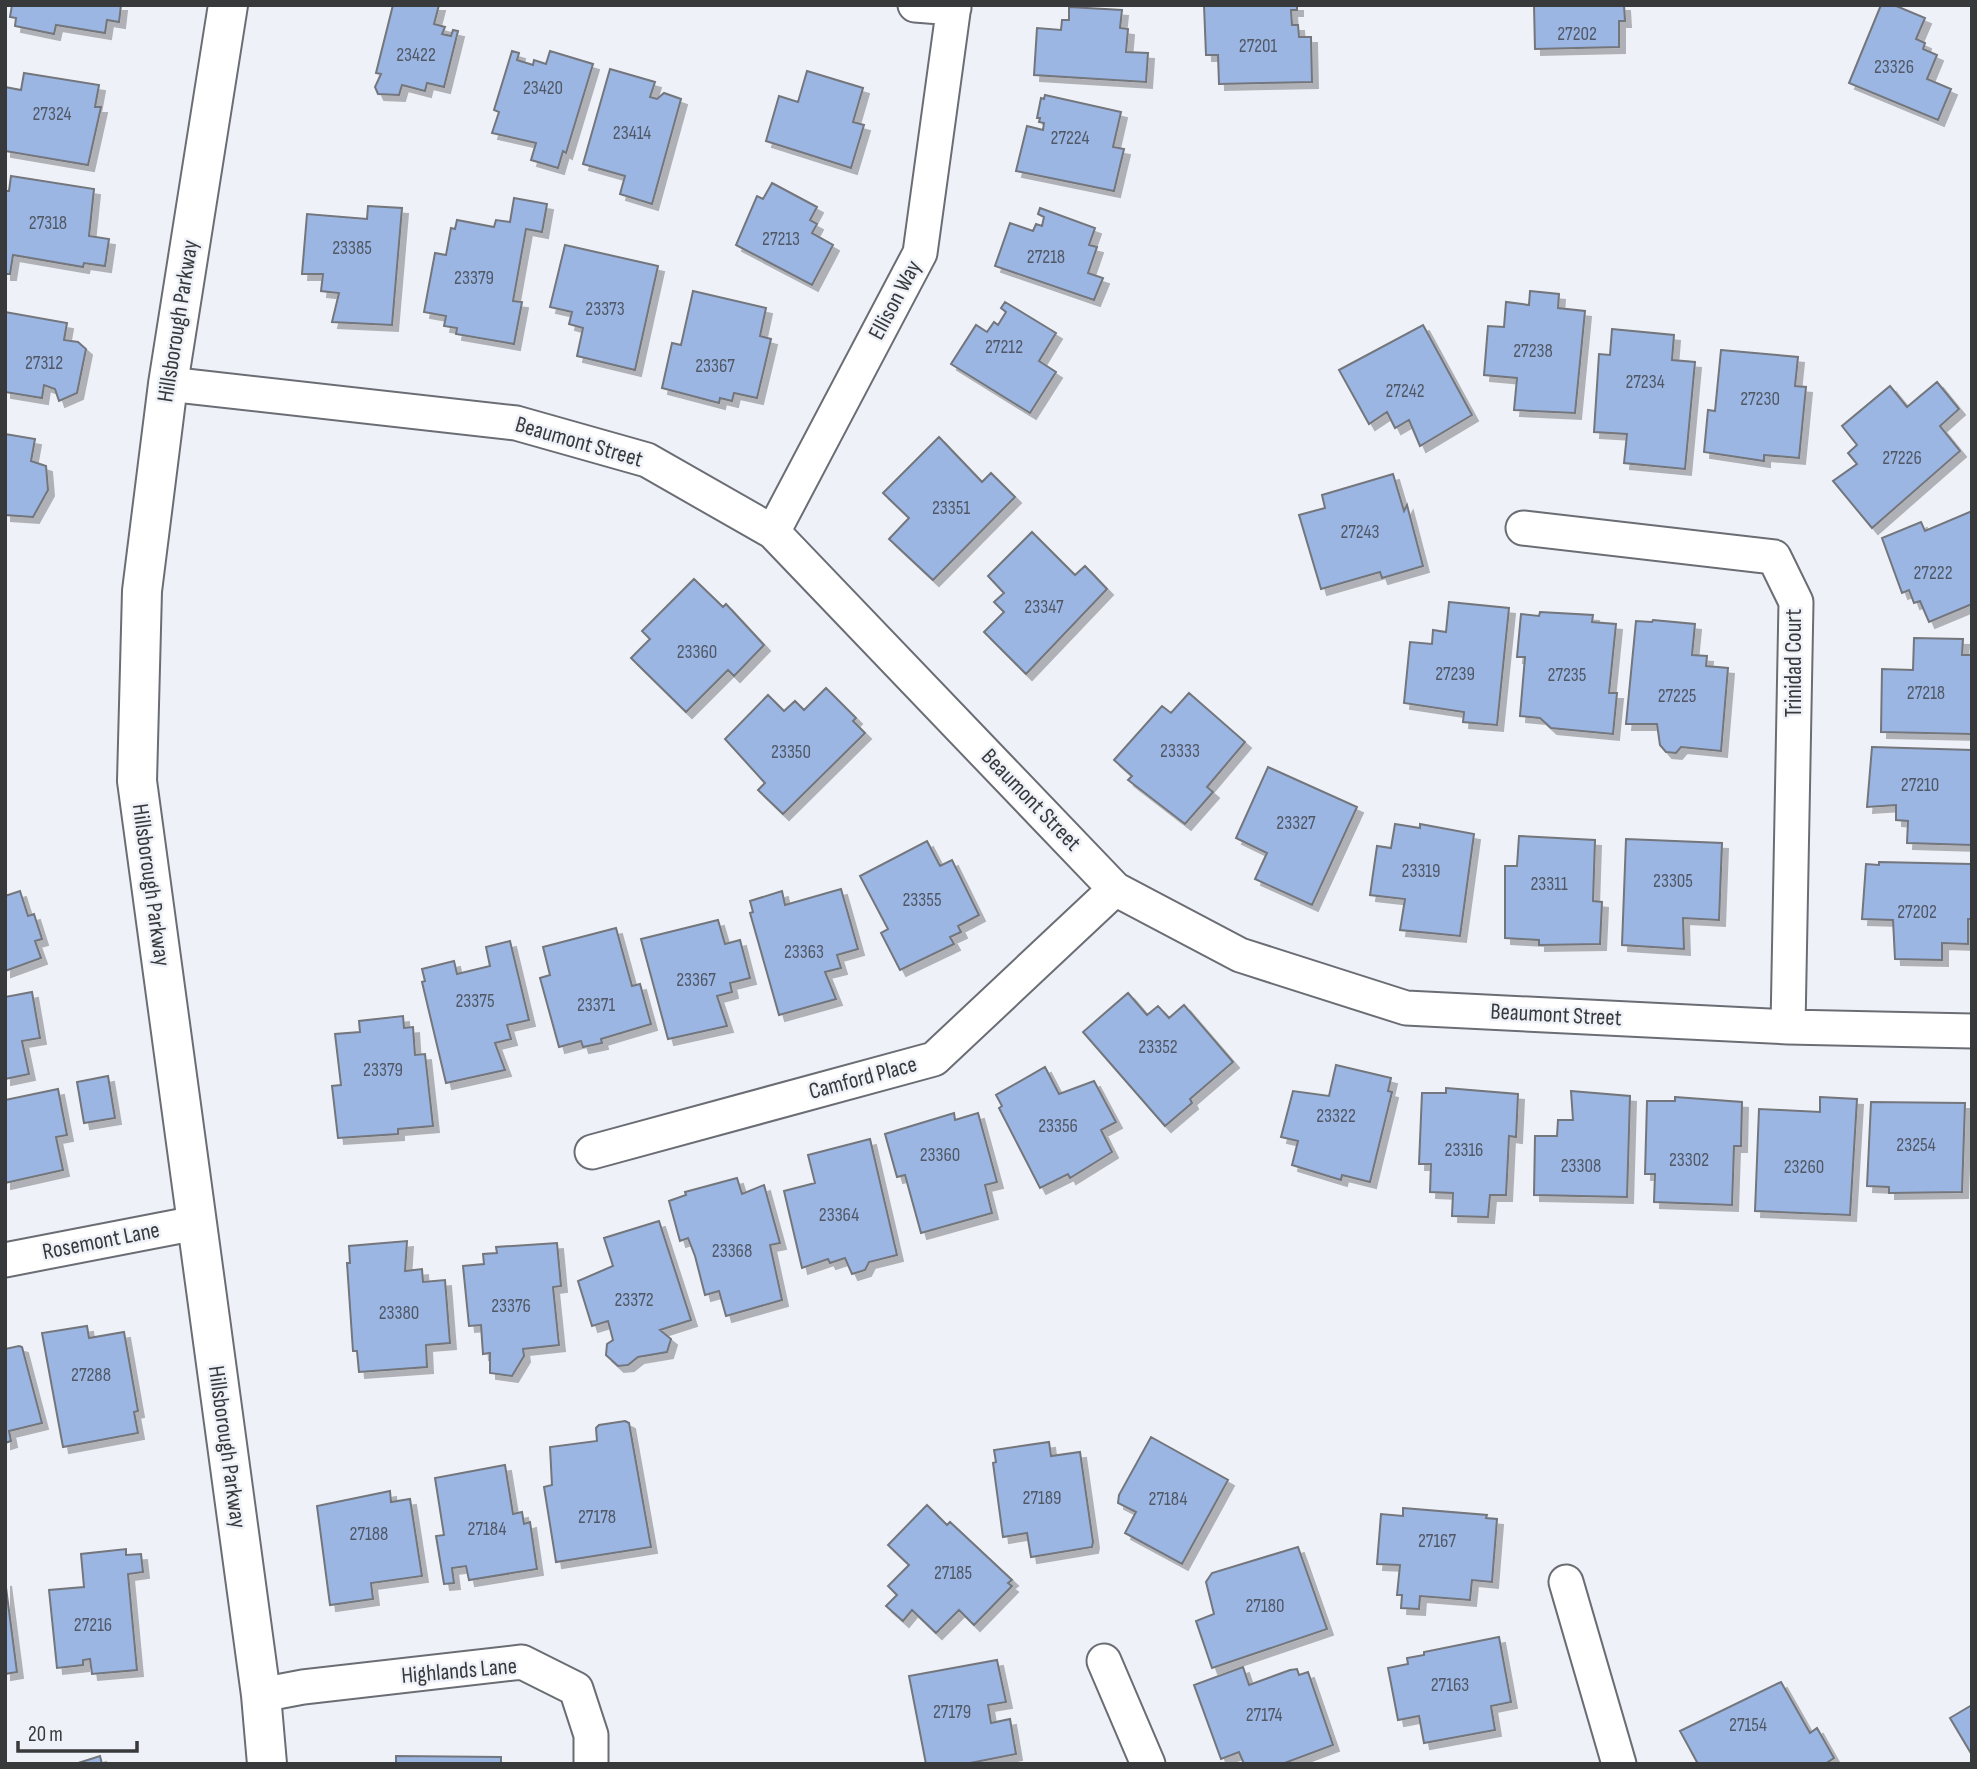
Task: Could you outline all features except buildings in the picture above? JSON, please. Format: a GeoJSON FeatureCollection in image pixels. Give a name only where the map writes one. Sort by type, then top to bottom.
{"type":"FeatureCollection","features":[{"type":"Feature","properties":{"kind":"street","name":"Hillsborough Parkway"},"geometry":{"type":"LineString","coordinates":[[228,5],[168,384],[142,591],[137,781],[261,1695],[267,1764]]}},
{"type":"Feature","properties":{"kind":"street"},"geometry":{"type":"LineString","coordinates":[[915,5],[954,7]]}},
{"type":"Feature","properties":{"kind":"street","name":"Ellison Way"},"geometry":{"type":"LineString","coordinates":[[773,531],[920,253],[954,7]]}},
{"type":"Feature","properties":{"kind":"street","name":"Beaumont Street"},"geometry":{"type":"LineString","coordinates":[[168,384],[516,423],[648,460],[773,531],[1115,889],[1240,955],[1406,1008],[1788,1027],[1972,1031]]}},
{"type":"Feature","properties":{"kind":"street","name":"Trinidad Court"},"geometry":{"type":"LineString","coordinates":[[1523,528],[1774,556],[1796,602],[1788,1027]]}},
{"type":"Feature","properties":{"kind":"street","name":"Camford Place"},"geometry":{"type":"LineString","coordinates":[[592,1152],[934,1059],[1115,889]]}},
{"type":"Feature","properties":{"kind":"street","name":"Rosemont Lane"},"geometry":{"type":"LineString","coordinates":[[5,1260],[196,1223]]}},
{"type":"Feature","properties":{"kind":"street"},"geometry":{"type":"LineString","coordinates":[[1566,1582],[1619,1764]]}},
{"type":"Feature","properties":{"kind":"street"},"geometry":{"type":"LineString","coordinates":[[1104,1661],[1148,1764]]}},
{"type":"Feature","properties":{"kind":"street","name":"Highlands Lane"},"geometry":{"type":"LineString","coordinates":[[261,1695],[303,1687],[522,1662],[576,1689],[591,1735],[591,1764]]}}]}
